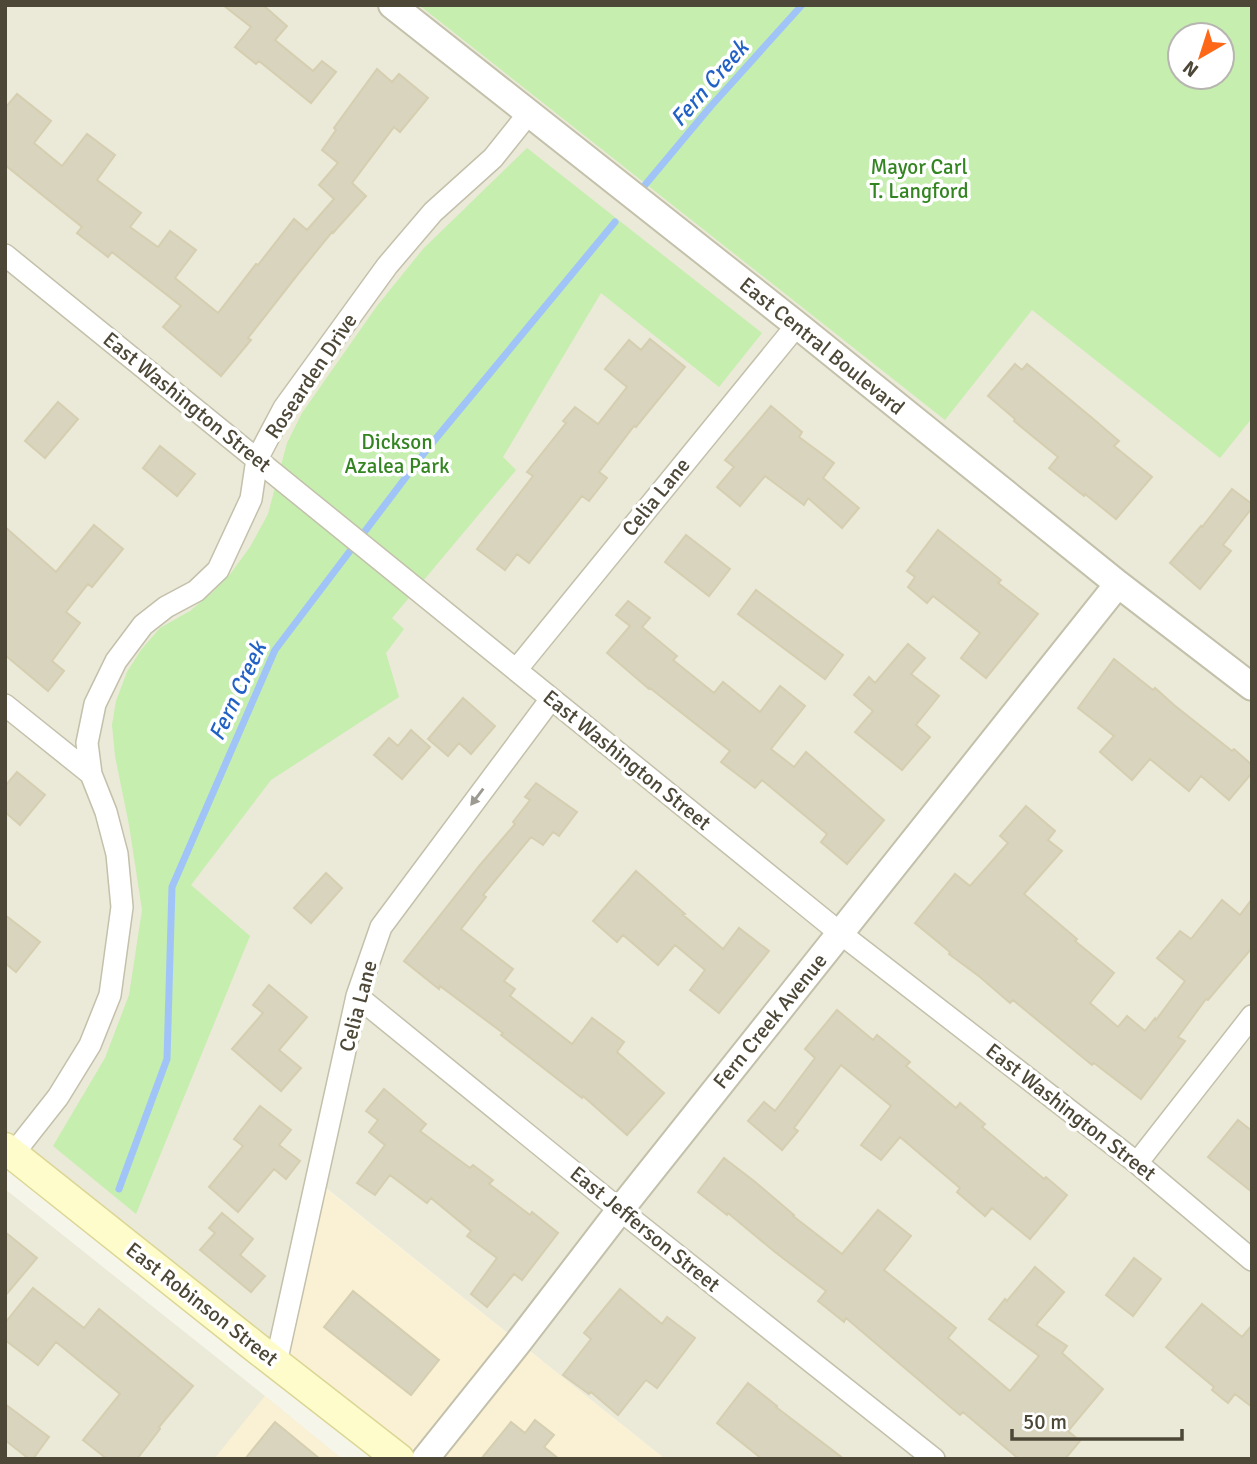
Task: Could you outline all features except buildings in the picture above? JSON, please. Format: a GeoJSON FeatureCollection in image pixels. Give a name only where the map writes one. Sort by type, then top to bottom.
{"type":"FeatureCollection","features":[{"type":"Feature","properties":{"kind":"main road","name":"East Robinson Street"},"geometry":{"type":"LineString","coordinates":[[9,1151],[399,1459]]}},
{"type":"Feature","properties":{"kind":"street","name":"East Central Boulevard"},"geometry":{"type":"LineString","coordinates":[[392,5],[797,325],[1118,584],[1252,687]]}},
{"type":"Feature","properties":{"kind":"street","name":"Rosearden Drive"},"geometry":{"type":"LineString","coordinates":[[9,1151],[58,1097],[90,1045],[110,995],[122,908],[117,854],[106,812],[91,774],[87,743],[95,704],[116,661],[143,625],[166,607],[196,591],[218,570],[251,499],[257,459],[284,408],[387,266],[433,212],[493,158],[529,113]]}},
{"type":"Feature","properties":{"kind":"street","name":"East Washington Street"},"geometry":{"type":"LineString","coordinates":[[5,255],[840,933],[1137,1163],[1252,1260]]}},
{"type":"Feature","properties":{"kind":"street","name":"Celia Lane"},"geometry":{"type":"LineString","coordinates":[[516,670],[797,325]]}},
{"type":"Feature","properties":{"kind":"street","name":"Fern Creek Avenue"},"geometry":{"type":"LineString","coordinates":[[425,1459],[1118,584]]}},
{"type":"Feature","properties":{"kind":"street","name":"Celia Lane"},"geometry":{"type":"LineString","coordinates":[[275,1363],[357,996],[381,927],[551,699]]}},
{"type":"Feature","properties":{"kind":"street"},"geometry":{"type":"LineString","coordinates":[[5,705],[91,774]]}},
{"type":"Feature","properties":{"kind":"street","name":"East Jefferson Street"},"geometry":{"type":"LineString","coordinates":[[357,996],[620,1210],[934,1459]]}},
{"type":"Feature","properties":{"kind":"street"},"geometry":{"type":"LineString","coordinates":[[1137,1163],[1252,1016]]}},
{"type":"Feature","properties":{"kind":"shaded area"},"geometry":{"type":"Polygon","coordinates":[[[5,5],[1252,5],[1252,1459],[665,1459],[325,1187],[285,1370],[5,1150],[5,5]]]}},
{"type":"Feature","properties":{"kind":"shaded area"},"geometry":{"type":"Polygon","coordinates":[[[324,1187],[665,1459],[399,1459],[285,1370],[324,1187]]]}},
{"type":"Feature","properties":{"kind":"shaded area"},"geometry":{"type":"Polygon","coordinates":[[[5,1189],[265,1396],[342,1459],[5,1459],[5,1189]]]}},
{"type":"Feature","properties":{"kind":"shaded area"},"geometry":{"type":"Polygon","coordinates":[[[265,1396],[342,1459],[214,1459],[265,1396]]]}},
{"type":"Feature","properties":{"kind":"green space","name":"Mayor Carl T. Langford"},"geometry":{"type":"Polygon","coordinates":[[[419,5],[1252,5],[1252,418],[1220,458],[1032,310],[945,420],[419,5]]]}},
{"type":"Feature","properties":{"kind":"green space","name":"Dickson Azalea Park"},"geometry":{"type":"Polygon","coordinates":[[[527,148],[762,333],[719,387],[601,293],[503,457],[516,470],[392,618],[404,629],[386,653],[399,697],[271,780],[191,885],[250,936],[136,1214],[53,1146],[105,1058],[129,995],[142,910],[115,756],[112,725],[116,701],[127,672],[160,628],[190,611],[213,592],[250,547],[268,514],[287,443],[302,413],[377,306],[423,249],[527,148]]]}},
{"type":"Feature","properties":{"kind":"waterway","name":"Fern Creek"},"geometry":{"type":"LineString","coordinates":[[645,185],[711,106],[802,5]]}},
{"type":"Feature","properties":{"kind":"waterway","name":"Fern Creek"},"geometry":{"type":"LineString","coordinates":[[119,1189],[167,1059],[172,887],[275,650],[428,448],[615,222]]}}]}
